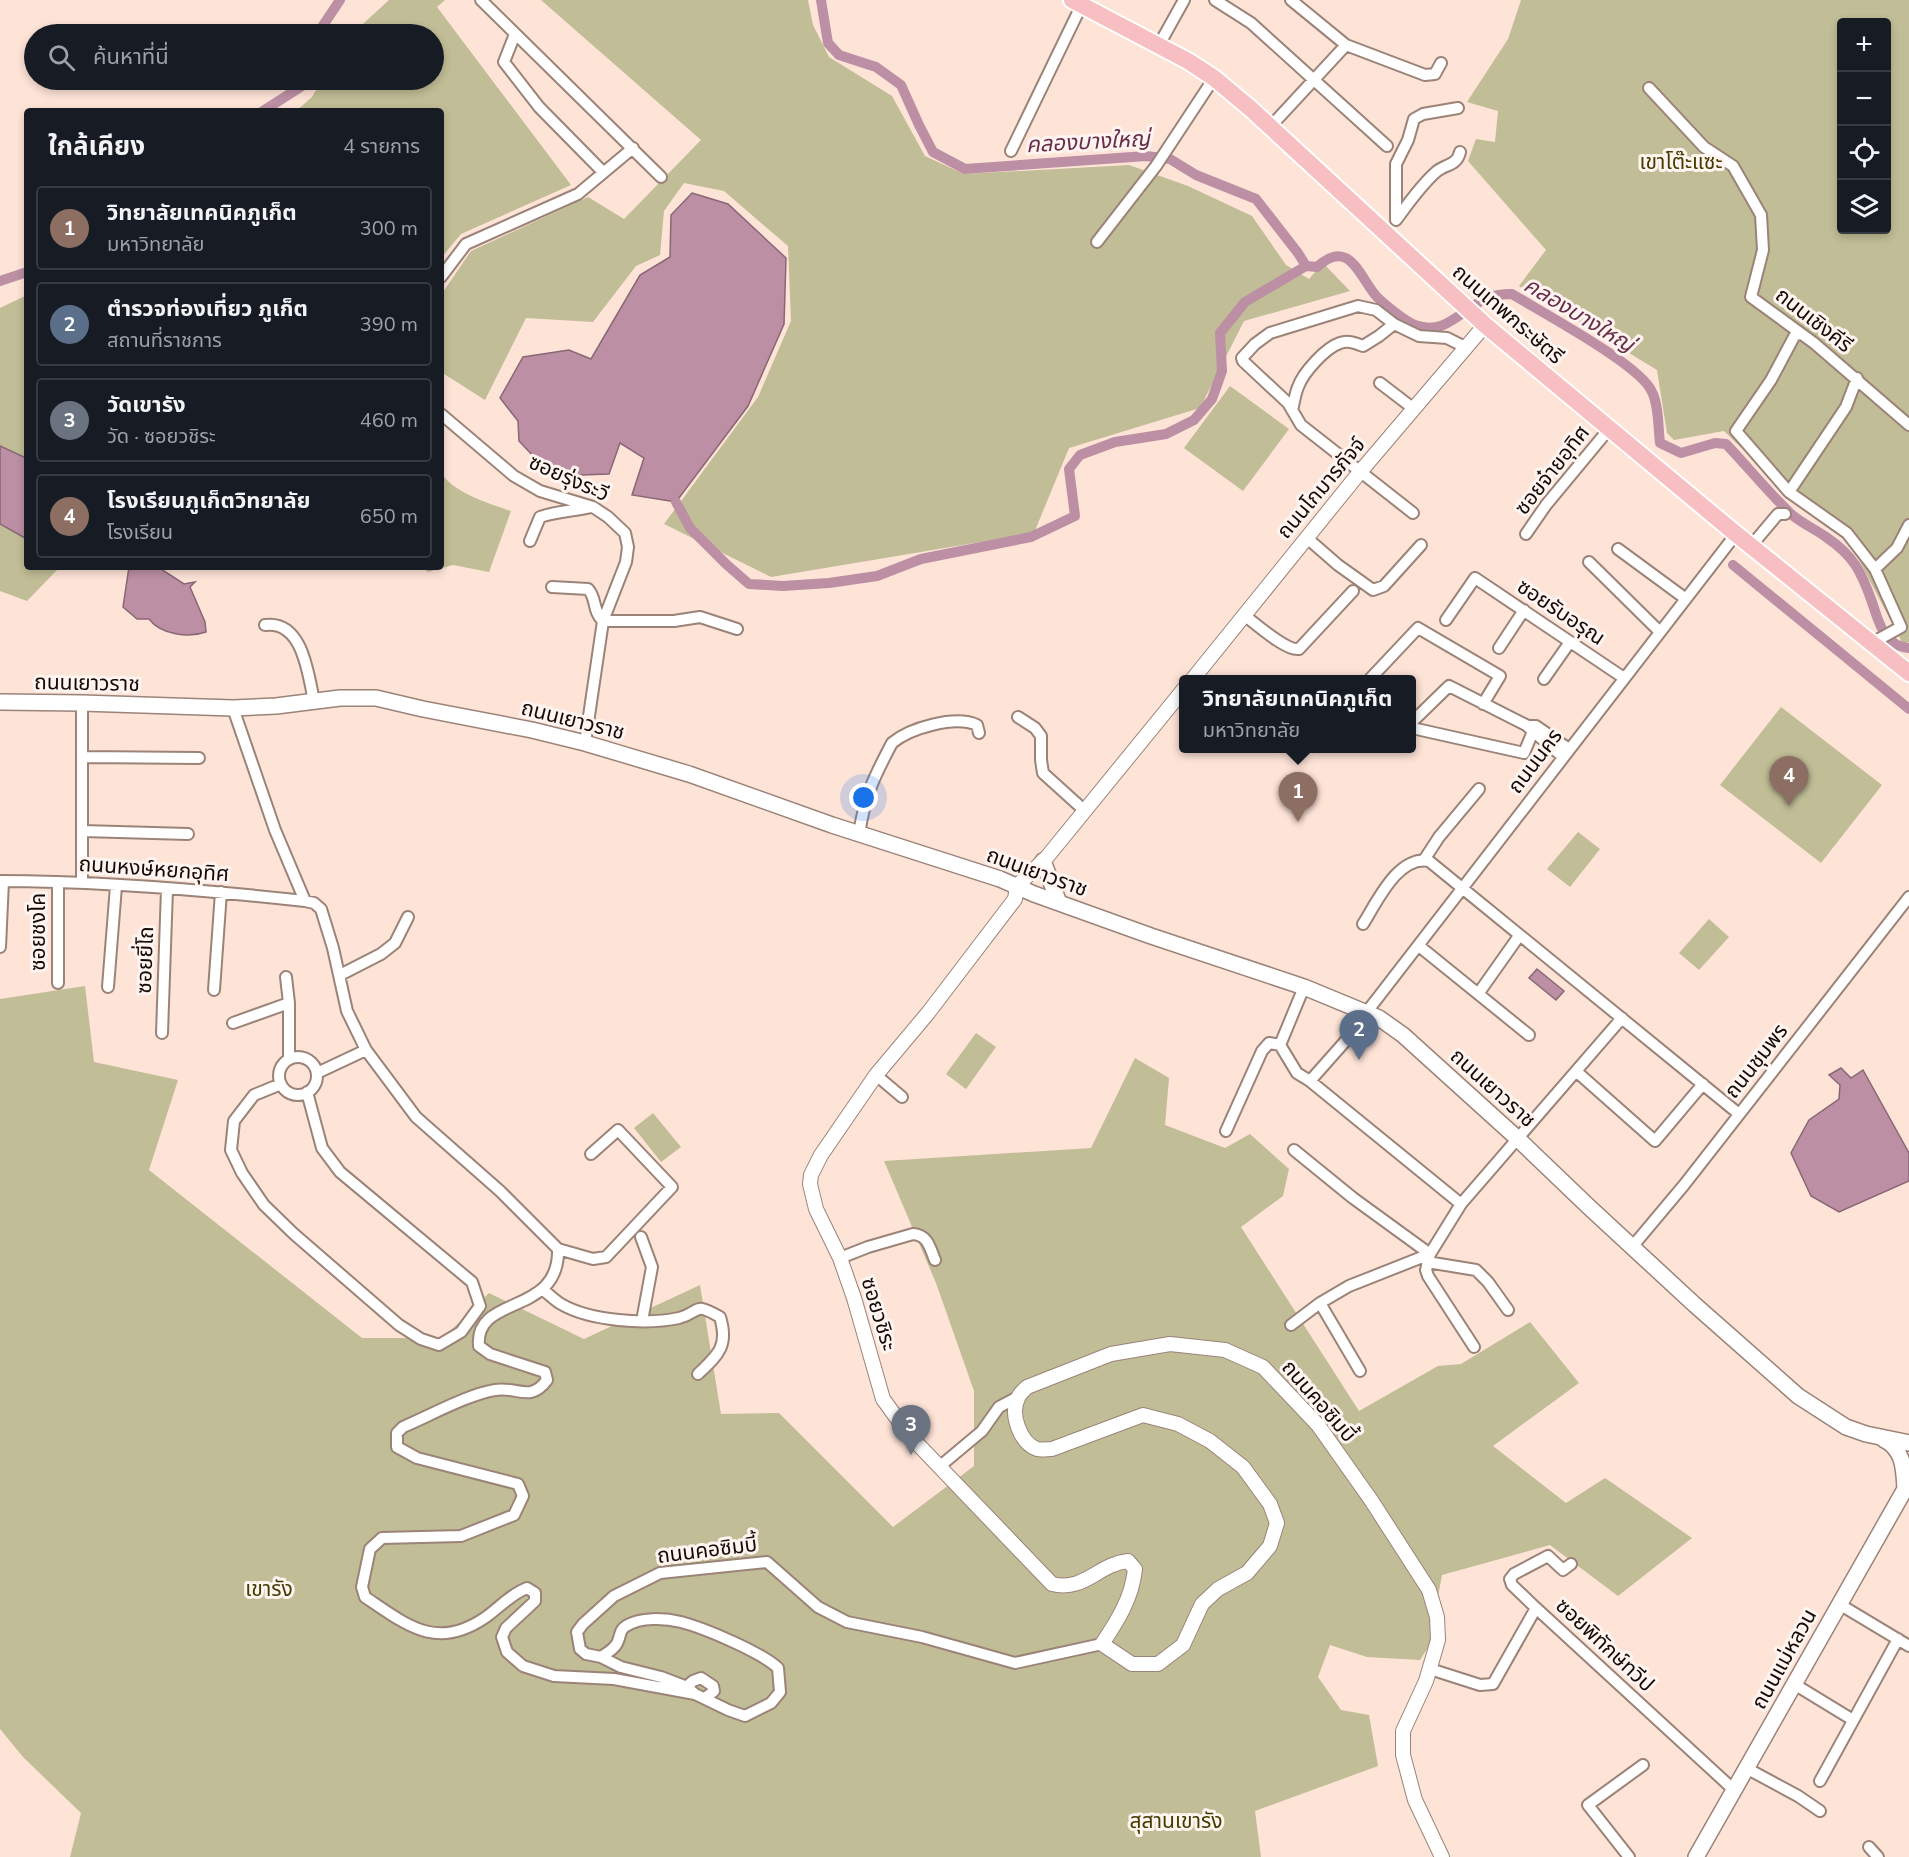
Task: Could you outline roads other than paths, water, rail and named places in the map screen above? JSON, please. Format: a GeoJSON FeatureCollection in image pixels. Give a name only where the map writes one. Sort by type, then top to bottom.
{"type":"FeatureCollection","features":[{"type":"Feature","properties":{"kind":"main road","name":"ถนนเทพกระษัตรี"},"geometry":{"type":"LineString","coordinates":[[1079,2],[1188,60],[1214,78],[1485,325],[1736,534],[1874,642],[1909,673]]}},
{"type":"Feature","properties":{"kind":"main road","name":"ถนนเยาวราช"},"geometry":{"type":"LineString","coordinates":[[0,702],[233,708],[376,698],[532,730],[585,743],[688,774],[860,834],[1017,885],[1059,903],[1167,942],[1304,987],[1366,1012],[1403,1035],[1518,1139],[1632,1247],[1798,1396],[1846,1427],[1881,1438],[1909,1443]]}},
{"type":"Feature","properties":{"kind":"main road"},"geometry":{"type":"LineString","coordinates":[[1043,861],[1059,903]]}},
{"type":"Feature","properties":{"kind":"main road"},"geometry":{"type":"LineString","coordinates":[[1881,1438],[1889,1442],[1900,1455],[1907,1486]]}},
{"type":"Feature","properties":{"kind":"main road","name":"ถนนแม่หลวน"},"geometry":{"type":"LineString","coordinates":[[1696,1857],[1907,1486]]}},
{"type":"Feature","properties":{"kind":"street"},"geometry":{"type":"LineString","coordinates":[[481,0],[661,177]]}},
{"type":"Feature","properties":{"kind":"street"},"geometry":{"type":"LineString","coordinates":[[1159,45],[1184,0]]}},
{"type":"Feature","properties":{"kind":"street"},"geometry":{"type":"LineString","coordinates":[[1215,0],[1251,23],[1387,146]]}},
{"type":"Feature","properties":{"kind":"street"},"geometry":{"type":"LineString","coordinates":[[1291,0],[1346,45],[1425,75],[1435,74],[1441,63]]}},
{"type":"Feature","properties":{"kind":"street"},"geometry":{"type":"LineString","coordinates":[[1011,151],[1079,2]]}},
{"type":"Feature","properties":{"kind":"street"},"geometry":{"type":"LineString","coordinates":[[515,34],[504,62],[539,107],[603,172]]}},
{"type":"Feature","properties":{"kind":"street"},"geometry":{"type":"LineString","coordinates":[[1270,127],[1346,45]]}},
{"type":"Feature","properties":{"kind":"street"},"geometry":{"type":"LineString","coordinates":[[1097,242],[1159,161],[1214,78]]}},
{"type":"Feature","properties":{"kind":"street","name":"ถนนเชิงคีรี"},"geometry":{"type":"LineString","coordinates":[[1650,88],[1704,147],[1732,166],[1761,214],[1762,250],[1751,297],[1857,378],[1909,425]]}},
{"type":"Feature","properties":{"kind":"street"},"geometry":{"type":"LineString","coordinates":[[1396,219],[1396,164],[1408,140],[1413,121],[1423,114],[1458,108]]}},
{"type":"Feature","properties":{"kind":"street"},"geometry":{"type":"LineString","coordinates":[[444,273],[466,244],[578,194],[633,148]]}},
{"type":"Feature","properties":{"kind":"street"},"geometry":{"type":"LineString","coordinates":[[1385,235],[1431,177],[1437,171],[1454,163],[1460,152]]}},
{"type":"Feature","properties":{"kind":"street"},"geometry":{"type":"LineString","coordinates":[[1413,513],[1301,425],[1280,396],[1243,361],[1244,356],[1255,344],[1280,328],[1358,306],[1376,310],[1394,324],[1419,336],[1447,338],[1465,347]]}},
{"type":"Feature","properties":{"kind":"street"},"geometry":{"type":"LineString","coordinates":[[1292,410],[1301,380],[1315,362],[1332,347],[1341,342],[1354,342],[1363,346],[1394,324]]}},
{"type":"Feature","properties":{"kind":"street","name":"ถนนโกมารภัจจ์"},"geometry":{"type":"LineString","coordinates":[[1196,675],[1360,472],[1485,325]]}},
{"type":"Feature","properties":{"kind":"street"},"geometry":{"type":"LineString","coordinates":[[1801,334],[1795,335],[1771,380],[1736,431],[1797,501],[1847,533],[1875,569],[1901,627],[1874,642]]}},
{"type":"Feature","properties":{"kind":"street"},"geometry":{"type":"LineString","coordinates":[[1789,492],[1846,407],[1857,378]]}},
{"type":"Feature","properties":{"kind":"street"},"geometry":{"type":"LineString","coordinates":[[1380,383],[1414,410]]}},
{"type":"Feature","properties":{"kind":"street","name":"ซอยรุ่งระวี"},"geometry":{"type":"LineString","coordinates":[[444,417],[514,476],[540,491],[593,507],[625,533],[626,562],[603,621],[585,743]]}},
{"type":"Feature","properties":{"kind":"street","name":"ซอยจ๋ายอุทิศ"},"geometry":{"type":"LineString","coordinates":[[1526,534],[1546,505],[1609,429]]}},
{"type":"Feature","properties":{"kind":"street"},"geometry":{"type":"LineString","coordinates":[[530,541],[540,517],[593,507]]}},
{"type":"Feature","properties":{"kind":"street"},"geometry":{"type":"LineString","coordinates":[[1751,546],[1778,514],[1785,514]]}},
{"type":"Feature","properties":{"kind":"street"},"geometry":{"type":"LineString","coordinates":[[1875,569],[1897,548],[1909,525]]}},
{"type":"Feature","properties":{"kind":"street","name":"ถนนนคร"},"geometry":{"type":"LineString","coordinates":[[1310,1081],[1349,1037],[1736,534]]}},
{"type":"Feature","properties":{"kind":"street"},"geometry":{"type":"LineString","coordinates":[[1307,538],[1338,565],[1373,590],[1384,586],[1421,544]]}},
{"type":"Feature","properties":{"kind":"street"},"geometry":{"type":"LineString","coordinates":[[1618,549],[1686,599]]}},
{"type":"Feature","properties":{"kind":"street"},"geometry":{"type":"LineString","coordinates":[[1589,562],[1660,632]]}},
{"type":"Feature","properties":{"kind":"street","name":"ซอยรับอรุณ"},"geometry":{"type":"LineString","coordinates":[[1446,620],[1475,578],[1624,678]]}},
{"type":"Feature","properties":{"kind":"street"},"geometry":{"type":"LineString","coordinates":[[552,587],[588,589],[592,592],[596,612],[603,621],[674,621],[700,617],[737,629]]}},
{"type":"Feature","properties":{"kind":"street"},"geometry":{"type":"LineString","coordinates":[[1244,615],[1287,646],[1299,650],[1353,591]]}},
{"type":"Feature","properties":{"kind":"street"},"geometry":{"type":"LineString","coordinates":[[1499,648],[1524,610]]}},
{"type":"Feature","properties":{"kind":"street"},"geometry":{"type":"LineString","coordinates":[[265,625],[279,626],[293,635],[307,667],[314,701]]}},
{"type":"Feature","properties":{"kind":"street"},"geometry":{"type":"LineString","coordinates":[[1374,675],[1418,628],[1500,676],[1483,704]]}},
{"type":"Feature","properties":{"kind":"street"},"geometry":{"type":"LineString","coordinates":[[1544,679],[1570,642]]}},
{"type":"Feature","properties":{"kind":"street"},"geometry":{"type":"LineString","coordinates":[[1416,718],[1449,686],[1531,728],[1566,753]]}},
{"type":"Feature","properties":{"kind":"street"},"geometry":{"type":"LineString","coordinates":[[1017,885],[1043,861],[1085,812],[1179,695]]}},
{"type":"Feature","properties":{"kind":"street"},"geometry":{"type":"LineString","coordinates":[[82,703],[82,883]]}},
{"type":"Feature","properties":{"kind":"street"},"geometry":{"type":"LineString","coordinates":[[233,708],[275,830],[305,901],[314,903],[321,909],[340,975],[347,1011],[366,1050],[416,1117],[500,1191],[558,1249],[593,1259],[606,1257],[672,1187],[618,1130],[591,1154]]}},
{"type":"Feature","properties":{"kind":"street"},"geometry":{"type":"LineString","coordinates":[[1018,717],[1035,728],[1041,736],[1043,773],[1085,812]]}},
{"type":"Feature","properties":{"kind":"street"},"geometry":{"type":"LineString","coordinates":[[860,834],[870,784],[892,743],[907,734],[941,723],[969,721],[977,725],[979,733]]}},
{"type":"Feature","properties":{"kind":"street"},"geometry":{"type":"LineString","coordinates":[[1416,729],[1524,753],[1531,728]]}},
{"type":"Feature","properties":{"kind":"street"},"geometry":{"type":"LineString","coordinates":[[83,757],[199,758]]}},
{"type":"Feature","properties":{"kind":"street"},"geometry":{"type":"LineString","coordinates":[[1424,860],[1439,837],[1479,789]]}},
{"type":"Feature","properties":{"kind":"street"},"geometry":{"type":"LineString","coordinates":[[83,831],[188,834]]}},
{"type":"Feature","properties":{"kind":"street"},"geometry":{"type":"LineString","coordinates":[[1363,924],[1398,872],[1414,861],[1429,861],[1739,1114]]}},
{"type":"Feature","properties":{"kind":"street"},"geometry":{"type":"LineString","coordinates":[[0,947],[2,881]]}},
{"type":"Feature","properties":{"kind":"street","name":"ถนนหงษ์หยกอุทิศ"},"geometry":{"type":"LineString","coordinates":[[2,881],[82,883],[221,892],[305,901]]}},
{"type":"Feature","properties":{"kind":"street","name":"ซอยชงโค"},"geometry":{"type":"LineString","coordinates":[[58,882],[58,983]]}},
{"type":"Feature","properties":{"kind":"street","name":"ซอยวชิระ"},"geometry":{"type":"LineString","coordinates":[[1017,885],[1015,899],[876,1075],[821,1155],[811,1175],[811,1190],[816,1209],[840,1258],[854,1298],[883,1399],[909,1435],[1052,1584],[1063,1587],[1080,1584],[1115,1562],[1128,1561],[1135,1569],[1134,1583],[1122,1614],[1102,1644]]}},
{"type":"Feature","properties":{"kind":"street"},"geometry":{"type":"LineString","coordinates":[[108,987],[116,886]]}},
{"type":"Feature","properties":{"kind":"street","name":"ซอยยี่โถ"},"geometry":{"type":"LineString","coordinates":[[162,1033],[167,889]]}},
{"type":"Feature","properties":{"kind":"street"},"geometry":{"type":"LineString","coordinates":[[214,990],[221,892]]}},
{"type":"Feature","properties":{"kind":"street","name":"ถนนชุมพร"},"geometry":{"type":"LineString","coordinates":[[1632,1247],[1684,1185],[1909,897]]}},
{"type":"Feature","properties":{"kind":"street"},"geometry":{"type":"LineString","coordinates":[[340,975],[381,954],[396,943],[408,917]]}},
{"type":"Feature","properties":{"kind":"street"},"geometry":{"type":"LineString","coordinates":[[1478,994],[1519,936]]}},
{"type":"Feature","properties":{"kind":"street"},"geometry":{"type":"LineString","coordinates":[[1419,946],[1529,1035]]}},
{"type":"Feature","properties":{"kind":"street"},"geometry":{"type":"LineString","coordinates":[[286,977],[289,1003],[289,1059]]}},
{"type":"Feature","properties":{"kind":"street"},"geometry":{"type":"LineString","coordinates":[[1280,1045],[1304,987]]}},
{"type":"Feature","properties":{"kind":"street"},"geometry":{"type":"LineString","coordinates":[[233,1023],[289,1003]]}},
{"type":"Feature","properties":{"kind":"street"},"geometry":{"type":"LineString","coordinates":[[1474,1347],[1428,1276],[1429,1258],[1461,1204],[1622,1018]]}},
{"type":"Feature","properties":{"kind":"street"},"geometry":{"type":"LineString","coordinates":[[1226,1131],[1262,1051],[1269,1043],[1280,1045],[1290,1059],[1294,1070],[1461,1204]]}},
{"type":"Feature","properties":{"kind":"street"},"geometry":{"type":"LineString","coordinates":[[317,1072],[366,1050]]}},
{"type":"Feature","properties":{"kind":"street"},"geometry":{"type":"LineString","coordinates":[[295,1057],[312,1062],[317,1072],[315,1085],[307,1092],[294,1095],[281,1084],[279,1073],[281,1066],[289,1059],[295,1057]]}},
{"type":"Feature","properties":{"kind":"street"},"geometry":{"type":"LineString","coordinates":[[1577,1072],[1654,1141],[1703,1084]]}},
{"type":"Feature","properties":{"kind":"street"},"geometry":{"type":"LineString","coordinates":[[876,1075],[902,1097]]}},
{"type":"Feature","properties":{"kind":"street"},"geometry":{"type":"LineString","coordinates":[[281,1084],[254,1095],[234,1121],[231,1150],[242,1173],[264,1205],[294,1234],[399,1325],[421,1339],[439,1345],[461,1332],[480,1306],[472,1282],[340,1173],[322,1148],[307,1092]]}},
{"type":"Feature","properties":{"kind":"street"},"geometry":{"type":"LineString","coordinates":[[1294,1150],[1429,1258],[1476,1270],[1488,1282],[1508,1310]]}},
{"type":"Feature","properties":{"kind":"street"},"geometry":{"type":"LineString","coordinates":[[840,1258],[868,1246],[921,1234],[926,1239],[935,1260]]}},
{"type":"Feature","properties":{"kind":"street"},"geometry":{"type":"LineString","coordinates":[[641,1237],[652,1267],[642,1321]]}},
{"type":"Feature","properties":{"kind":"street"},"geometry":{"type":"LineString","coordinates":[[558,1249],[558,1262],[552,1278],[543,1290],[528,1300],[494,1313],[484,1322],[478,1335],[479,1346],[490,1354],[545,1372],[547,1380],[540,1389],[529,1393],[497,1389],[403,1427],[397,1433],[397,1447],[410,1455],[518,1484],[523,1496],[514,1515],[460,1536],[382,1538],[370,1549],[362,1587],[365,1597],[422,1631],[451,1634],[468,1628],[518,1591],[527,1588],[536,1593],[535,1601],[506,1628],[502,1637],[507,1652],[523,1666],[554,1676],[614,1680],[692,1692]]}},
{"type":"Feature","properties":{"kind":"street"},"geometry":{"type":"LineString","coordinates":[[1291,1325],[1320,1303],[1349,1286],[1429,1258]]}},
{"type":"Feature","properties":{"kind":"street"},"geometry":{"type":"LineString","coordinates":[[543,1290],[562,1305],[597,1317],[642,1321],[680,1318],[697,1308],[707,1309],[720,1317],[725,1334],[717,1356],[698,1374]]}},
{"type":"Feature","properties":{"kind":"street"},"geometry":{"type":"LineString","coordinates":[[1320,1303],[1360,1371]]}},
{"type":"Feature","properties":{"kind":"street","name":"ถนนคอซิมบี้"},"geometry":{"type":"LineString","coordinates":[[1018,1397],[1027,1387],[1111,1354],[1170,1344],[1226,1350],[1263,1367],[1318,1425],[1371,1500],[1429,1590],[1437,1617],[1438,1640],[1430,1669],[1405,1725],[1403,1755],[1415,1800],[1442,1857]]}},
{"type":"Feature","properties":{"kind":"street"},"geometry":{"type":"LineString","coordinates":[[939,1467],[982,1431],[999,1407],[1018,1397]]}},
{"type":"Feature","properties":{"kind":"street"},"geometry":{"type":"LineString","coordinates":[[1018,1397],[1016,1421],[1029,1444],[1039,1450],[1052,1449],[1143,1415],[1178,1424],[1210,1441],[1243,1467],[1270,1504],[1276,1523],[1270,1546],[1247,1573],[1218,1589],[1202,1604],[1183,1646],[1158,1664],[1132,1664],[1102,1644]]}},
{"type":"Feature","properties":{"kind":"street"},"geometry":{"type":"LineString","coordinates":[[1536,1608],[1512,1585],[1510,1579],[1514,1574],[1548,1556],[1563,1570],[1571,1564]]}},
{"type":"Feature","properties":{"kind":"street","name":"ถนนคอซิมบี้"},"geometry":{"type":"LineString","coordinates":[[606,1659],[586,1654],[580,1648],[577,1632],[582,1624],[628,1587],[660,1574],[767,1562],[818,1606],[847,1622],[922,1637],[1015,1663],[1102,1644]]}},
{"type":"Feature","properties":{"kind":"street"},"geometry":{"type":"LineString","coordinates":[[1839,1604],[1909,1646]]}},
{"type":"Feature","properties":{"kind":"street","name":"ซอยพิทักษ์ทวีป"},"geometry":{"type":"LineString","coordinates":[[1430,1669],[1480,1685],[1493,1684],[1536,1608],[1734,1790]]}},
{"type":"Feature","properties":{"kind":"street"},"geometry":{"type":"LineString","coordinates":[[650,1620],[680,1622],[736,1644],[771,1662],[778,1668],[780,1692],[771,1703],[745,1716],[661,1677],[621,1667],[606,1659],[618,1641],[621,1629],[628,1624],[650,1620]]}},
{"type":"Feature","properties":{"kind":"street"},"geometry":{"type":"LineString","coordinates":[[1820,1781],[1898,1639]]}},
{"type":"Feature","properties":{"kind":"street"},"geometry":{"type":"LineString","coordinates":[[1794,1684],[1853,1720]]}},
{"type":"Feature","properties":{"kind":"street"},"geometry":{"type":"LineString","coordinates":[[1629,1857],[1588,1805],[1643,1765]]}},
{"type":"Feature","properties":{"kind":"street"},"geometry":{"type":"LineString","coordinates":[[1746,1768],[1798,1796],[1820,1811]]}},
{"type":"Feature","properties":{"kind":"street"},"geometry":{"type":"LineString","coordinates":[[1869,1847],[1878,1857]]}},
{"type":"Feature","properties":{"kind":"waterway","name":"คลองบางใหญ่"},"geometry":{"type":"LineString","coordinates":[[324,24],[340,0]]}},
{"type":"Feature","properties":{"kind":"waterway","name":"คลองบางใหญ่"},"geometry":{"type":"LineString","coordinates":[[821,0],[828,43],[839,55],[876,67],[901,85],[933,152],[965,169],[1146,156],[1170,159],[1196,175],[1256,199],[1306,266],[1317,267],[1328,259],[1338,256],[1346,258],[1353,263],[1377,297],[1415,325],[1426,328],[1444,325],[1485,299],[1512,294],[1566,326],[1611,354],[1644,381],[1652,392],[1656,404],[1660,443],[1681,453],[1715,443],[1726,444],[1791,514],[1836,544],[1850,558],[1860,573],[1880,625],[1888,638],[1894,643],[1909,648]]}},
{"type":"Feature","properties":{"kind":"waterway","name":"คลองบางใหญ่"},"geometry":{"type":"LineString","coordinates":[[268,108],[296,90]]}},
{"type":"Feature","properties":{"kind":"waterway"},"geometry":{"type":"LineString","coordinates":[[676,502],[690,528],[749,584],[783,586],[829,583],[877,576],[921,559],[1031,537],[1075,516],[1069,469],[1080,455],[1115,442],[1166,434],[1194,420],[1212,399],[1222,371],[1220,333],[1245,302],[1306,266]]}},
{"type":"Feature","properties":{"kind":"waterway","name":"คลองบางใหญ่"},"geometry":{"type":"LineString","coordinates":[[0,281],[24,273]]}},
{"type":"Feature","properties":{"kind":"waterway"},"geometry":{"type":"LineString","coordinates":[[1733,565],[1909,709]]}},
{"type":"Feature","properties":{"kind":"place","name":"โรงเรียนภูเก็ตวิทยาลัย"},"geometry":{"type":"Point","coordinates":[1789,806]}},
{"type":"Feature","properties":{"kind":"place","name":"วิทยาลัยเทคนิคภูเก็ต"},"geometry":{"type":"Point","coordinates":[1298,822]}},
{"type":"Feature","properties":{"kind":"place","name":"ตำรวจท่องเที่ยว ภูเก็ต"},"geometry":{"type":"Point","coordinates":[1359,1060]}},
{"type":"Feature","properties":{"kind":"place","name":"วัดเขารัง"},"geometry":{"type":"Point","coordinates":[911,1455]}},
{"type":"Feature","properties":{"kind":"park label","name":"เขาโต๊ะแซะ"},"geometry":{"type":"Point","coordinates":[1681,162]}},
{"type":"Feature","properties":{"kind":"park label","name":"เขารัง"},"geometry":{"type":"Point","coordinates":[269,1589]}},
{"type":"Feature","properties":{"kind":"park label","name":"สุสานเขารัง"},"geometry":{"type":"Point","coordinates":[1176,1821]}}]}
